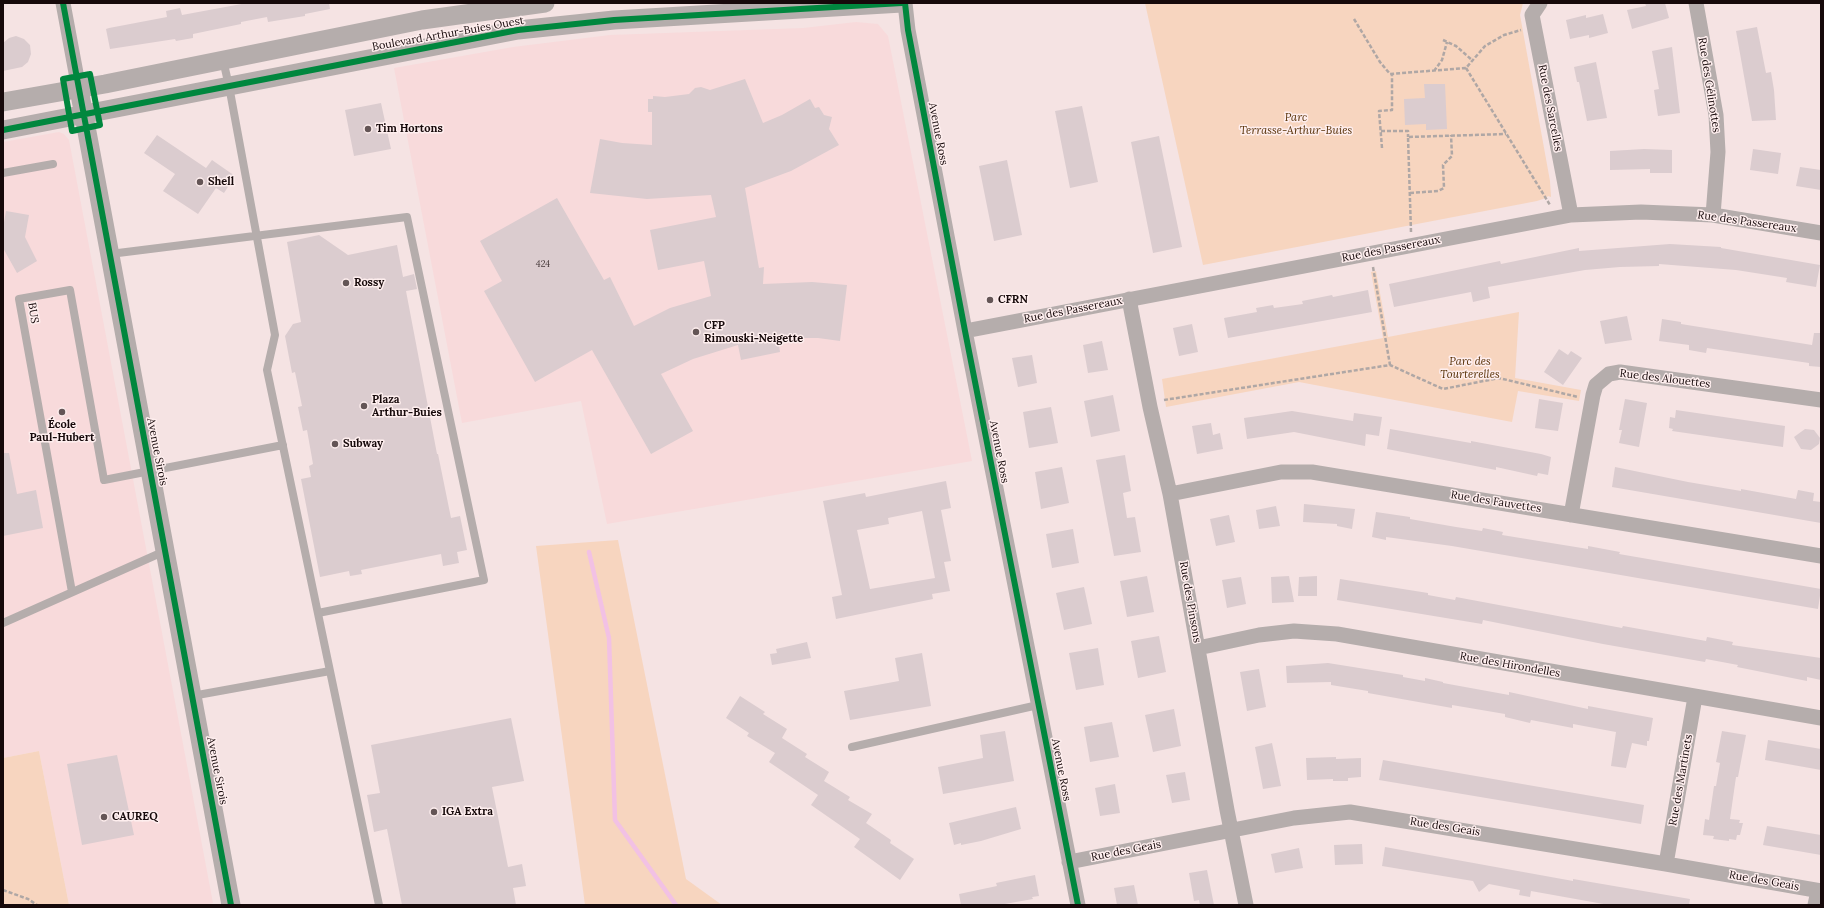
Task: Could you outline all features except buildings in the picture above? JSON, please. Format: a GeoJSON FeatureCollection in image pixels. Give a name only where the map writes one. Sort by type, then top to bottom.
{"type":"FeatureCollection","features":[{"type":"Feature","properties":{"kind":"street","name":"Avenue Sirois"},"geometry":{"type":"LineString","coordinates":[[63,3],[231,905]]}},
{"type":"Feature","properties":{"kind":"street","name":"Boulevard Arthur-Buies Ouest"},"geometry":{"type":"LineString","coordinates":[[3,102],[79,89],[422,20],[545,3]]}},
{"type":"Feature","properties":{"kind":"street","name":"Boulevard Arthur-Buies Ouest"},"geometry":{"type":"LineString","coordinates":[[3,130],[518,30],[614,20],[902,3]]}},
{"type":"Feature","properties":{"kind":"street","name":"Avenue Ross"},"geometry":{"type":"LineString","coordinates":[[905,3],[908,30],[965,331],[1078,905]]}},
{"type":"Feature","properties":{"kind":"street","name":"Rue des Sarcelles"},"geometry":{"type":"LineString","coordinates":[[1540,3],[1532,15],[1571,215]]}},
{"type":"Feature","properties":{"kind":"street","name":"Rue des Gélinottes"},"geometry":{"type":"LineString","coordinates":[[1696,3],[1716,115],[1718,152],[1713,215]]}},
{"type":"Feature","properties":{"kind":"street","name":"Rue des Passereaux"},"geometry":{"type":"LineString","coordinates":[[965,331],[1370,252],[1571,215],[1641,212],[1713,215],[1821,233]]}},
{"type":"Feature","properties":{"kind":"street","name":"Rue des Pinsons"},"geometry":{"type":"LineString","coordinates":[[1129,300],[1150,407],[1170,494],[1246,905]]}},
{"type":"Feature","properties":{"kind":"street","name":"Rue des Alouettes"},"geometry":{"type":"LineString","coordinates":[[1571,514],[1596,385],[1609,374],[1620,372],[1821,400]]}},
{"type":"Feature","properties":{"kind":"street","name":"Rue des Fauvettes"},"geometry":{"type":"LineString","coordinates":[[1170,494],[1281,472],[1312,472],[1821,556]]}},
{"type":"Feature","properties":{"kind":"street","name":"Rue des Hirondelles"},"geometry":{"type":"LineString","coordinates":[[1198,648],[1259,635],[1294,631],[1337,634],[1821,718]]}},
{"type":"Feature","properties":{"kind":"street","name":"Rue des Martinets"},"geometry":{"type":"LineString","coordinates":[[1666,864],[1696,697]]}},
{"type":"Feature","properties":{"kind":"street","name":"Rue des Geais"},"geometry":{"type":"LineString","coordinates":[[1069,862],[1294,818],[1350,812],[1666,864],[1818,896]]}},
{"type":"Feature","properties":{"kind":"lane"},"geometry":{"type":"LineString","coordinates":[[223,60],[275,335],[267,370],[379,905]]}},
{"type":"Feature","properties":{"kind":"lane"},"geometry":{"type":"LineString","coordinates":[[3,173],[53,164]]}},
{"type":"Feature","properties":{"kind":"lane"},"geometry":{"type":"LineString","coordinates":[[110,254],[407,217],[484,580],[318,613]]}},
{"type":"Feature","properties":{"kind":"lane","name":"BUS"},"geometry":{"type":"LineString","coordinates":[[72,592],[19,299],[70,290],[104,480],[151,471]]}},
{"type":"Feature","properties":{"kind":"lane"},"geometry":{"type":"LineString","coordinates":[[151,471],[283,445]]}},
{"type":"Feature","properties":{"kind":"lane"},"geometry":{"type":"LineString","coordinates":[[3,623],[166,550]]}},
{"type":"Feature","properties":{"kind":"lane"},"geometry":{"type":"LineString","coordinates":[[192,696],[330,671]]}},
{"type":"Feature","properties":{"kind":"lane"},"geometry":{"type":"LineString","coordinates":[[852,747],[1038,705]]}},
{"type":"Feature","properties":{"kind":"path"},"geometry":{"type":"LineString","coordinates":[[1354,19],[1380,62],[1386,70],[1392,73],[1466,68],[1485,46],[1504,35],[1534,26]]}},
{"type":"Feature","properties":{"kind":"path"},"geometry":{"type":"LineString","coordinates":[[1443,40],[1456,46],[1472,60]]}},
{"type":"Feature","properties":{"kind":"path"},"geometry":{"type":"LineString","coordinates":[[1434,71],[1442,60],[1447,42]]}},
{"type":"Feature","properties":{"kind":"path"},"geometry":{"type":"LineString","coordinates":[[1466,68],[1549,201],[1553,219]]}},
{"type":"Feature","properties":{"kind":"path"},"geometry":{"type":"LineString","coordinates":[[1382,148],[1379,111],[1392,110],[1392,73]]}},
{"type":"Feature","properties":{"kind":"path"},"geometry":{"type":"LineString","coordinates":[[1381,131],[1408,131],[1410,245]]}},
{"type":"Feature","properties":{"kind":"path"},"geometry":{"type":"LineString","coordinates":[[1408,137],[1506,134]]}},
{"type":"Feature","properties":{"kind":"path"},"geometry":{"type":"LineString","coordinates":[[1410,193],[1438,192],[1444,188],[1443,165],[1452,156],[1451,135]]}},
{"type":"Feature","properties":{"kind":"path"},"geometry":{"type":"LineString","coordinates":[[1370,252],[1390,366]]}},
{"type":"Feature","properties":{"kind":"path"},"geometry":{"type":"LineString","coordinates":[[1150,407],[1166,399],[1390,366],[1443,389],[1499,378],[1592,400]]}},
{"type":"Feature","properties":{"kind":"path"},"geometry":{"type":"LineString","coordinates":[[3,890],[28,899],[37,905]]}},
{"type":"Feature","properties":{"kind":"shaded area","name":"CFP Rimouski-Neigette"},"geometry":{"type":"Polygon","coordinates":[[[856,22],[878,24],[888,36],[972,461],[607,524],[581,401],[462,423],[394,68],[513,47],[610,35],[803,28],[856,22]]]}},
{"type":"Feature","properties":{"kind":"shaded area","name":"École Paul-Hubert"},"geometry":{"type":"Polygon","coordinates":[[[59,132],[64,134],[69,140],[213,903],[204,905],[69,905],[39,751],[3,758],[3,142],[59,132]]]}},
{"type":"Feature","properties":{"kind":"green space","name":"Parc Terrasse-Arthur-Buies"},"geometry":{"type":"Polygon","coordinates":[[[1145,3],[1523,3],[1520,15],[1550,181],[1551,197],[1548,196],[1537,201],[1203,265],[1145,3]]]}},
{"type":"Feature","properties":{"kind":"green space","name":"Parc des Tourterelles"},"geometry":{"type":"Polygon","coordinates":[[[1376,271],[1388,337],[1519,312],[1515,378],[1581,390],[1579,401],[1518,391],[1512,422],[1299,382],[1166,407],[1162,379],[1383,338],[1371,272],[1376,271]]]}},
{"type":"Feature","properties":{"kind":"green space"},"geometry":{"type":"Polygon","coordinates":[[[618,540],[686,879],[722,905],[585,905],[536,546],[618,540]]]}},
{"type":"Feature","properties":{"kind":"green space"},"geometry":{"type":"Polygon","coordinates":[[[39,751],[69,905],[3,905],[3,758],[39,751]]]}},
{"type":"Feature","properties":{"kind":"waterway"},"geometry":{"type":"LineString","coordinates":[[589,552],[609,638],[615,820],[676,905]]}},
{"type":"Feature","properties":{"kind":"cycle path"},"geometry":{"type":"LineString","coordinates":[[63,3],[231,905]]}},
{"type":"Feature","properties":{"kind":"cycle path"},"geometry":{"type":"LineString","coordinates":[[3,130],[518,30],[614,20],[902,3]]}},
{"type":"Feature","properties":{"kind":"cycle path"},"geometry":{"type":"LineString","coordinates":[[905,3],[908,30],[965,331],[1078,905]]}},
{"type":"Feature","properties":{"kind":"cycle path"},"geometry":{"type":"LineString","coordinates":[[90,74],[100,125],[72,131],[63,79],[90,74]]}},
{"type":"Feature","properties":{"kind":"place","name":"Tim Hortons"},"geometry":{"type":"Point","coordinates":[368,129]}},
{"type":"Feature","properties":{"kind":"place","name":"Shell"},"geometry":{"type":"Point","coordinates":[200,182]}},
{"type":"Feature","properties":{"kind":"place","name":"Rossy"},"geometry":{"type":"Point","coordinates":[346,283]}},
{"type":"Feature","properties":{"kind":"place","name":"CFRN"},"geometry":{"type":"Point","coordinates":[990,300]}},
{"type":"Feature","properties":{"kind":"place","name":"CFP Rimouski-Neigette"},"geometry":{"type":"Point","coordinates":[696,332]}},
{"type":"Feature","properties":{"kind":"place","name":"Plaza Arthur-Buies"},"geometry":{"type":"Point","coordinates":[364,406]}},
{"type":"Feature","properties":{"kind":"place","name":"École Paul-Hubert"},"geometry":{"type":"Point","coordinates":[62,412]}},
{"type":"Feature","properties":{"kind":"place","name":"Subway"},"geometry":{"type":"Point","coordinates":[335,444]}},
{"type":"Feature","properties":{"kind":"place","name":"IGA Extra"},"geometry":{"type":"Point","coordinates":[434,812]}},
{"type":"Feature","properties":{"kind":"place","name":"CAUREQ"},"geometry":{"type":"Point","coordinates":[104,817]}}]}
